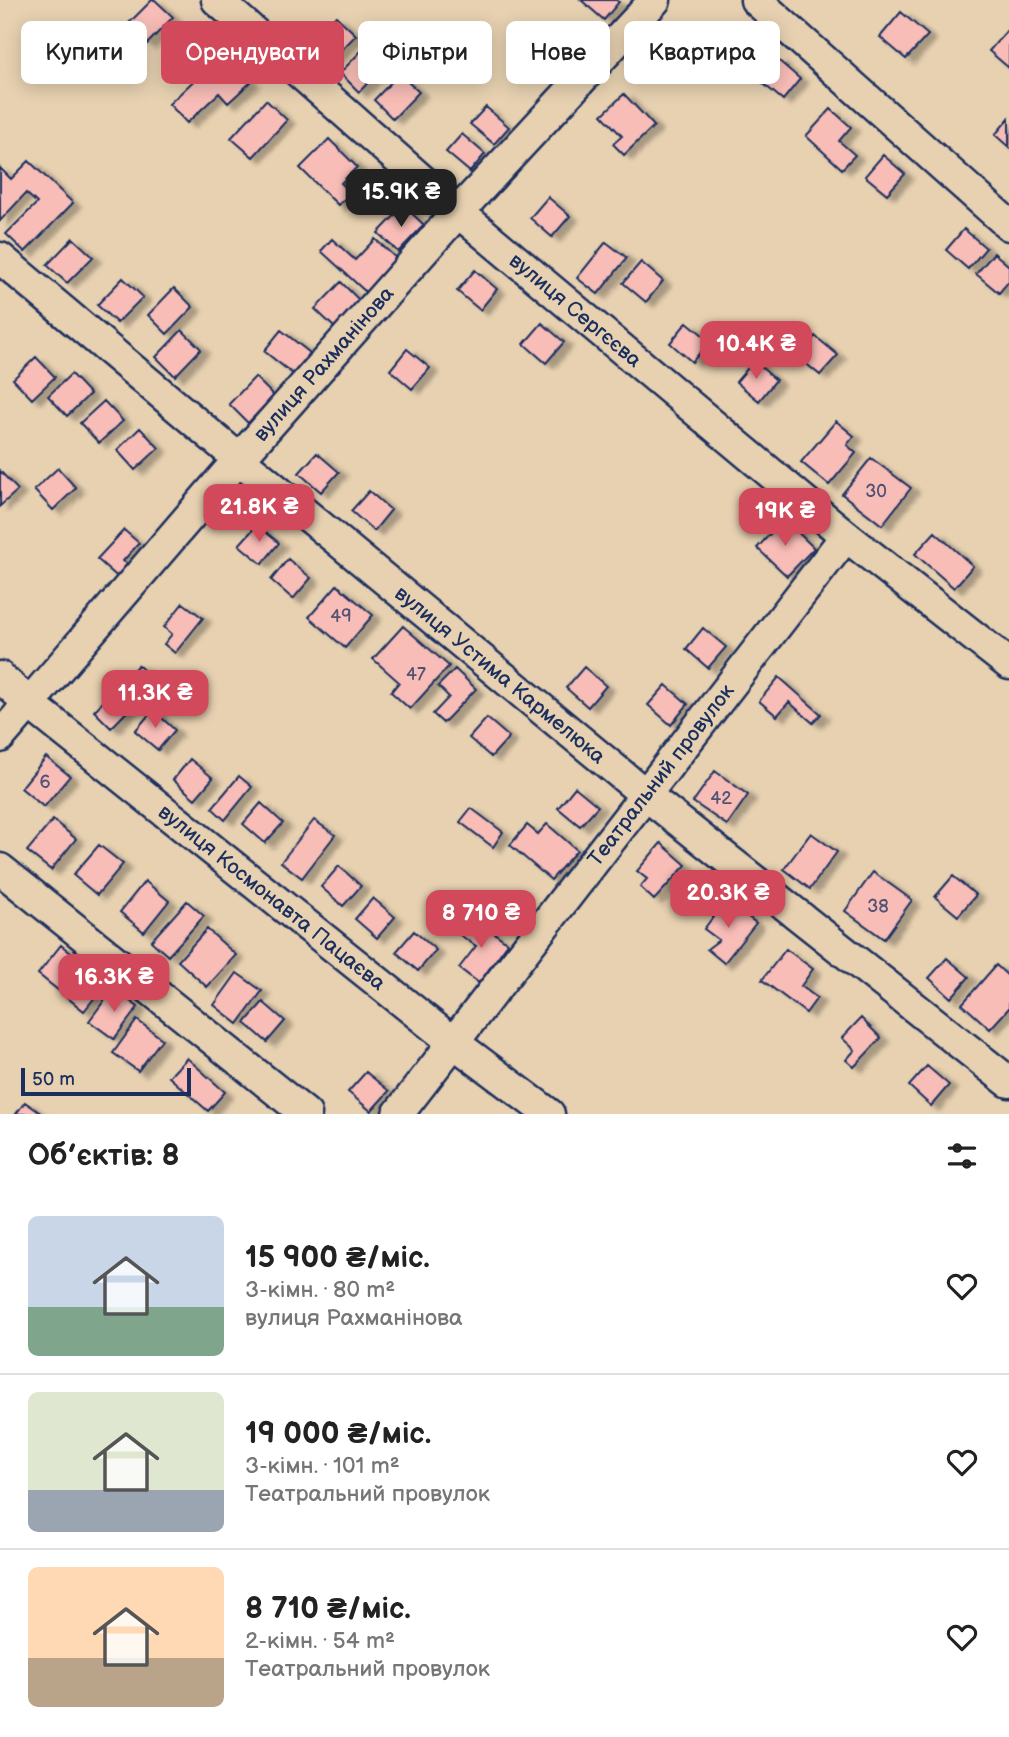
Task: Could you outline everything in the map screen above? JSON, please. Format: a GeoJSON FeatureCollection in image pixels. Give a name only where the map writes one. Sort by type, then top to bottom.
{"type":"FeatureCollection","features":[{"type":"Feature","properties":{"kind":"street","name":"вулиця Сергєєва"},"geometry":{"type":"LineString","coordinates":[[217,0],[458,212],[846,536],[1009,664]]}},
{"type":"Feature","properties":{"kind":"street","name":"вулиця Рахманінова"},"geometry":{"type":"LineString","coordinates":[[0,737],[239,459],[458,212],[655,0]]}},
{"type":"Feature","properties":{"kind":"street"},"geometry":{"type":"LineString","coordinates":[[756,0],[1009,225]]}},
{"type":"Feature","properties":{"kind":"street","name":"вулиця Устима Кармелюка"},"geometry":{"type":"LineString","coordinates":[[0,258],[646,795],[1009,1082]]}},
{"type":"Feature","properties":{"kind":"street","name":"Театральний провулок"},"geometry":{"type":"LineString","coordinates":[[398,1114],[846,536]]}},
{"type":"Feature","properties":{"kind":"street","name":"вулиця Космонавта Пацаєва"},"geometry":{"type":"LineString","coordinates":[[0,677],[30,704],[453,1042],[549,1114]]}},
{"type":"Feature","properties":{"kind":"street"},"geometry":{"type":"LineString","coordinates":[[0,869],[306,1114]]}},
{"type":"Feature","properties":{"kind":"building"},"geometry":{"type":"Polygon","coordinates":[[[152,0],[173,17],[169,21],[161,21],[161,29],[147,44],[147,21],[131,21],[152,0]]]}},
{"type":"Feature","properties":{"kind":"building"},"geometry":{"type":"Polygon","coordinates":[[[581,0],[616,0],[619,2],[604,20],[581,0]]]}},
{"type":"Feature","properties":{"kind":"building"},"geometry":{"type":"Polygon","coordinates":[[[901,12],[928,35],[906,59],[880,37],[901,12]]]}},
{"type":"Feature","properties":{"kind":"building"},"geometry":{"type":"Polygon","coordinates":[[[344,24],[356,35],[344,47],[344,24]]]}},
{"type":"Feature","properties":{"kind":"building"},"geometry":{"type":"Polygon","coordinates":[[[1009,28],[1009,68],[989,51],[1009,28]]]}},
{"type":"Feature","properties":{"kind":"building"},"geometry":{"type":"Polygon","coordinates":[[[358,54],[358,84],[367,84],[359,92],[344,77],[344,69],[358,54]]]}},
{"type":"Feature","properties":{"kind":"building"},"geometry":{"type":"Polygon","coordinates":[[[780,62],[800,79],[783,100],[764,84],[780,84],[780,62]]]}},
{"type":"Feature","properties":{"kind":"building"},"geometry":{"type":"Polygon","coordinates":[[[190,84],[249,84],[228,103],[219,93],[187,123],[169,104],[190,84]]]}},
{"type":"Feature","properties":{"kind":"building"},"geometry":{"type":"Polygon","coordinates":[[[389,84],[410,84],[419,92],[393,119],[374,100],[389,84]]]}},
{"type":"Feature","properties":{"kind":"building"},"geometry":{"type":"Polygon","coordinates":[[[624,94],[654,126],[624,155],[613,144],[622,136],[602,115],[624,94]]]}},
{"type":"Feature","properties":{"kind":"building"},"geometry":{"type":"Polygon","coordinates":[[[266,100],[287,120],[253,157],[231,138],[266,100]]]}},
{"type":"Feature","properties":{"kind":"building"},"geometry":{"type":"Polygon","coordinates":[[[486,107],[509,127],[494,144],[470,124],[486,107]]]}},
{"type":"Feature","properties":{"kind":"building"},"geometry":{"type":"Polygon","coordinates":[[[831,109],[851,127],[839,141],[855,155],[842,169],[806,136],[831,109]]]}},
{"type":"Feature","properties":{"kind":"building"},"geometry":{"type":"Polygon","coordinates":[[[1009,118],[1009,147],[995,135],[1009,118]]]}},
{"type":"Feature","properties":{"kind":"building"},"geometry":{"type":"Polygon","coordinates":[[[462,134],[485,154],[470,172],[446,152],[462,134]]]}},
{"type":"Feature","properties":{"kind":"building"},"geometry":{"type":"Polygon","coordinates":[[[329,139],[357,167],[341,183],[351,193],[338,205],[300,168],[329,139]]]}},
{"type":"Feature","properties":{"kind":"building"},"geometry":{"type":"Polygon","coordinates":[[[883,155],[905,174],[887,194],[865,176],[883,155]]]}},
{"type":"Feature","properties":{"kind":"building"},"geometry":{"type":"Polygon","coordinates":[[[29,161],[73,203],[25,252],[6,234],[37,203],[26,193],[0,221],[0,168],[11,179],[29,161]]]}},
{"type":"Feature","properties":{"kind":"building"},"geometry":{"type":"Polygon","coordinates":[[[548,197],[570,216],[552,237],[530,218],[548,197]]]}},
{"type":"Feature","properties":{"kind":"building"},"geometry":{"type":"Polygon","coordinates":[[[404,206],[424,225],[398,252],[378,233],[404,206]]]}},
{"type":"Feature","properties":{"kind":"building"},"geometry":{"type":"Polygon","coordinates":[[[964,229],[986,248],[968,269],[946,250],[964,229]]]}},
{"type":"Feature","properties":{"kind":"building"},"geometry":{"type":"Polygon","coordinates":[[[73,238],[93,257],[67,283],[47,265],[73,238]]]}},
{"type":"Feature","properties":{"kind":"building"},"geometry":{"type":"Polygon","coordinates":[[[332,239],[355,260],[375,239],[398,260],[367,293],[321,251],[332,239]]]}},
{"type":"Feature","properties":{"kind":"building"},"geometry":{"type":"Polygon","coordinates":[[[606,242],[627,258],[598,294],[577,278],[606,242]]]}},
{"type":"Feature","properties":{"kind":"building"},"geometry":{"type":"Polygon","coordinates":[[[994,253],[1009,266],[1009,281],[999,293],[976,274],[994,253]]]}},
{"type":"Feature","properties":{"kind":"building"},"geometry":{"type":"Polygon","coordinates":[[[641,262],[663,281],[646,302],[623,283],[641,262]]]}},
{"type":"Feature","properties":{"kind":"building"},"geometry":{"type":"Polygon","coordinates":[[[475,270],[497,289],[480,310],[457,291],[475,270]]]}},
{"type":"Feature","properties":{"kind":"building"},"geometry":{"type":"Polygon","coordinates":[[[123,278],[143,297],[117,323],[97,305],[123,278]]]}},
{"type":"Feature","properties":{"kind":"building"},"geometry":{"type":"Polygon","coordinates":[[[341,282],[360,301],[335,328],[315,309],[341,282]]]}},
{"type":"Feature","properties":{"kind":"building"},"geometry":{"type":"Polygon","coordinates":[[[174,288],[193,307],[167,334],[148,315],[174,288]]]}},
{"type":"Feature","properties":{"kind":"building"},"geometry":{"type":"Polygon","coordinates":[[[687,322],[710,341],[692,362],[670,343],[687,322]]]}},
{"type":"Feature","properties":{"kind":"building"},"geometry":{"type":"Polygon","coordinates":[[[542,323],[564,342],[546,363],[524,344],[542,323]]]}},
{"type":"Feature","properties":{"kind":"building"},"geometry":{"type":"Polygon","coordinates":[[[182,330],[201,349],[175,376],[156,357],[182,330]]]}},
{"type":"Feature","properties":{"kind":"building"},"geometry":{"type":"Polygon","coordinates":[[[281,330],[310,353],[293,374],[264,351],[281,330]]]}},
{"type":"Feature","properties":{"kind":"building"},"geometry":{"type":"Polygon","coordinates":[[[815,336],[838,355],[820,375],[798,357],[815,336]]]}},
{"type":"Feature","properties":{"kind":"building"},"geometry":{"type":"Polygon","coordinates":[[[407,349],[430,368],[412,389],[390,370],[407,349]]]}},
{"type":"Feature","properties":{"kind":"building"},"geometry":{"type":"Polygon","coordinates":[[[36,357],[55,377],[32,399],[13,379],[36,357]]]}},
{"type":"Feature","properties":{"kind":"building"},"geometry":{"type":"Polygon","coordinates":[[[754,361],[776,380],[759,401],[736,382],[754,361]]]}},
{"type":"Feature","properties":{"kind":"building"},"geometry":{"type":"Polygon","coordinates":[[[71,374],[90,394],[67,416],[48,396],[71,374]]]}},
{"type":"Feature","properties":{"kind":"building"},"geometry":{"type":"Polygon","coordinates":[[[255,377],[274,396],[248,423],[229,404],[255,377]]]}},
{"type":"Feature","properties":{"kind":"building"},"geometry":{"type":"Polygon","coordinates":[[[104,401],[123,421],[99,443],[80,423],[104,401]]]}},
{"type":"Feature","properties":{"kind":"building"},"geometry":{"type":"Polygon","coordinates":[[[836,421],[854,436],[847,445],[856,453],[829,485],[801,462],[836,421]]]}},
{"type":"Feature","properties":{"kind":"building"},"geometry":{"type":"Polygon","coordinates":[[[140,428],[159,448],[135,470],[117,450],[140,428]]]}},
{"type":"Feature","properties":{"kind":"building"},"geometry":{"type":"Polygon","coordinates":[[[317,453],[339,472],[321,492],[299,473],[317,453]]]}},
{"type":"Feature","properties":{"kind":"building"},"geometry":{"type":"Polygon","coordinates":[[[871,458],[911,488],[882,525],[842,494],[871,458]]]}},
{"type":"Feature","properties":{"kind":"building"},"geometry":{"type":"Polygon","coordinates":[[[58,468],[76,488],[53,510],[34,490],[58,468]]]}},
{"type":"Feature","properties":{"kind":"building"},"geometry":{"type":"Polygon","coordinates":[[[0,471],[18,490],[0,506],[0,471]]]}},
{"type":"Feature","properties":{"kind":"building"},"geometry":{"type":"Polygon","coordinates":[[[369,491],[391,510],[374,531],[351,511],[369,491]]]}},
{"type":"Feature","properties":{"kind":"building"},"geometry":{"type":"Polygon","coordinates":[[[784,519],[814,548],[787,576],[757,548],[784,519]]]}},
{"type":"Feature","properties":{"kind":"building"},"geometry":{"type":"Polygon","coordinates":[[[257,525],[279,543],[262,564],[239,545],[257,525]]]}},
{"type":"Feature","properties":{"kind":"building"},"geometry":{"type":"Polygon","coordinates":[[[124,530],[139,543],[123,561],[133,567],[121,580],[97,559],[124,530]]]}},
{"type":"Feature","properties":{"kind":"building"},"geometry":{"type":"Polygon","coordinates":[[[935,532],[973,566],[954,588],[915,554],[935,532]]]}},
{"type":"Feature","properties":{"kind":"building"},"geometry":{"type":"Polygon","coordinates":[[[288,559],[311,578],[293,599],[271,580],[288,559]]]}},
{"type":"Feature","properties":{"kind":"building"},"geometry":{"type":"Polygon","coordinates":[[[337,585],[373,615],[345,648],[309,617],[337,585]]]}},
{"type":"Feature","properties":{"kind":"building"},"geometry":{"type":"Polygon","coordinates":[[[183,603],[203,618],[175,653],[164,644],[172,634],[164,627],[183,603]]]}},
{"type":"Feature","properties":{"kind":"building"},"geometry":{"type":"Polygon","coordinates":[[[403,626],[449,666],[410,709],[391,692],[399,682],[373,659],[403,626]]]}},
{"type":"Feature","properties":{"kind":"building"},"geometry":{"type":"Polygon","coordinates":[[[703,628],[726,647],[708,668],[686,649],[703,628]]]}},
{"type":"Feature","properties":{"kind":"building"},"geometry":{"type":"Polygon","coordinates":[[[138,665],[156,682],[111,728],[94,711],[138,665]]]}},
{"type":"Feature","properties":{"kind":"building"},"geometry":{"type":"Polygon","coordinates":[[[584,667],[606,686],[588,707],[566,688],[584,667]]]}},
{"type":"Feature","properties":{"kind":"building"},"geometry":{"type":"Polygon","coordinates":[[[455,669],[476,689],[443,723],[433,714],[449,697],[438,686],[455,669]]]}},
{"type":"Feature","properties":{"kind":"building"},"geometry":{"type":"Polygon","coordinates":[[[779,677],[821,714],[813,723],[789,702],[777,716],[759,701],[779,677]]]}},
{"type":"Feature","properties":{"kind":"building"},"geometry":{"type":"Polygon","coordinates":[[[666,685],[688,704],[671,725],[648,705],[666,685]]]}},
{"type":"Feature","properties":{"kind":"building"},"geometry":{"type":"Polygon","coordinates":[[[153,710],[175,730],[158,750],[135,731],[153,710]]]}},
{"type":"Feature","properties":{"kind":"building"},"geometry":{"type":"Polygon","coordinates":[[[487,718],[509,737],[491,757],[469,738],[487,718]]]}},
{"type":"Feature","properties":{"kind":"building"},"geometry":{"type":"Polygon","coordinates":[[[46,757],[70,776],[44,807],[21,788],[46,757]]]}},
{"type":"Feature","properties":{"kind":"building"},"geometry":{"type":"Polygon","coordinates":[[[190,759],[213,778],[195,799],[173,780],[190,759]]]}},
{"type":"Feature","properties":{"kind":"building"},"geometry":{"type":"Polygon","coordinates":[[[715,771],[748,795],[727,825],[693,802],[715,771]]]}},
{"type":"Feature","properties":{"kind":"building"},"geometry":{"type":"Polygon","coordinates":[[[239,776],[252,787],[225,820],[212,808],[239,776]]]}},
{"type":"Feature","properties":{"kind":"building"},"geometry":{"type":"Polygon","coordinates":[[[575,787],[598,806],[580,826],[558,808],[575,787]]]}},
{"type":"Feature","properties":{"kind":"building"},"geometry":{"type":"Polygon","coordinates":[[[261,803],[283,823],[265,843],[243,824],[261,803]]]}},
{"type":"Feature","properties":{"kind":"building"},"geometry":{"type":"Polygon","coordinates":[[[471,808],[503,832],[493,847],[460,822],[471,808]]]}},
{"type":"Feature","properties":{"kind":"building"},"geometry":{"type":"Polygon","coordinates":[[[53,820],[76,839],[51,870],[27,851],[53,820]]]}},
{"type":"Feature","properties":{"kind":"building"},"geometry":{"type":"Polygon","coordinates":[[[314,820],[335,835],[302,878],[281,862],[314,820]]]}},
{"type":"Feature","properties":{"kind":"building"},"geometry":{"type":"Polygon","coordinates":[[[547,824],[577,850],[551,880],[510,845],[527,825],[538,834],[547,824]]]}},
{"type":"Feature","properties":{"kind":"building"},"geometry":{"type":"Polygon","coordinates":[[[811,833],[837,852],[810,889],[784,869],[811,833]]]}},
{"type":"Feature","properties":{"kind":"building"},"geometry":{"type":"Polygon","coordinates":[[[661,843],[686,865],[654,900],[640,887],[647,879],[637,871],[661,843]]]}},
{"type":"Feature","properties":{"kind":"building"},"geometry":{"type":"Polygon","coordinates":[[[99,845],[123,864],[97,895],[73,875],[99,845]]]}},
{"type":"Feature","properties":{"kind":"building"},"geometry":{"type":"Polygon","coordinates":[[[339,866],[361,886],[343,906],[321,887],[339,866]]]}},
{"type":"Feature","properties":{"kind":"building"},"geometry":{"type":"Polygon","coordinates":[[[873,872],[912,900],[884,939],[845,911],[873,872]]]}},
{"type":"Feature","properties":{"kind":"building"},"geometry":{"type":"Polygon","coordinates":[[[953,876],[976,895],[958,916],[935,897],[953,876]]]}},
{"type":"Feature","properties":{"kind":"building"},"geometry":{"type":"Polygon","coordinates":[[[145,881],[169,901],[144,932],[120,912],[145,881]]]}},
{"type":"Feature","properties":{"kind":"building"},"geometry":{"type":"Polygon","coordinates":[[[373,898],[395,917],[377,938],[355,919],[373,898]]]}},
{"type":"Feature","properties":{"kind":"building"},"geometry":{"type":"Polygon","coordinates":[[[726,900],[756,923],[724,963],[707,949],[719,940],[704,929],[726,900]]]}},
{"type":"Feature","properties":{"kind":"building"},"geometry":{"type":"Polygon","coordinates":[[[187,901],[204,916],[168,956],[151,941],[187,901]]]}},
{"type":"Feature","properties":{"kind":"building"},"geometry":{"type":"Polygon","coordinates":[[[473,918],[508,943],[479,983],[459,968],[476,946],[460,935],[473,918]]]}},
{"type":"Feature","properties":{"kind":"building"},"geometry":{"type":"Polygon","coordinates":[[[207,929],[236,955],[207,987],[178,961],[207,929]]]}},
{"type":"Feature","properties":{"kind":"building"},"geometry":{"type":"Polygon","coordinates":[[[414,931],[436,950],[418,971],[396,952],[414,931]]]}},
{"type":"Feature","properties":{"kind":"building"},"geometry":{"type":"Polygon","coordinates":[[[61,945],[107,982],[84,1011],[38,974],[61,945]]]}},
{"type":"Feature","properties":{"kind":"building"},"geometry":{"type":"Polygon","coordinates":[[[786,949],[813,969],[801,986],[817,998],[806,1013],[762,980],[786,949]]]}},
{"type":"Feature","properties":{"kind":"building"},"geometry":{"type":"Polygon","coordinates":[[[947,958],[969,977],[951,998],[929,978],[947,958]]]}},
{"type":"Feature","properties":{"kind":"building"},"geometry":{"type":"Polygon","coordinates":[[[996,965],[1009,977],[1009,1008],[990,1029],[962,1004],[996,965]]]}},
{"type":"Feature","properties":{"kind":"building"},"geometry":{"type":"Polygon","coordinates":[[[237,973],[262,991],[238,1024],[214,1005],[237,973]]]}},
{"type":"Feature","properties":{"kind":"building"},"geometry":{"type":"Polygon","coordinates":[[[113,989],[138,1007],[114,1039],[89,1021],[113,989]]]}},
{"type":"Feature","properties":{"kind":"building"},"geometry":{"type":"Polygon","coordinates":[[[263,1002],[285,1021],[267,1042],[245,1023],[263,1002]]]}},
{"type":"Feature","properties":{"kind":"building"},"geometry":{"type":"Polygon","coordinates":[[[861,1018],[881,1038],[854,1067],[846,1060],[855,1050],[842,1038],[861,1018]]]}},
{"type":"Feature","properties":{"kind":"building"},"geometry":{"type":"Polygon","coordinates":[[[137,1020],[162,1039],[138,1071],[113,1053],[137,1020]]]}},
{"type":"Feature","properties":{"kind":"building"},"geometry":{"type":"Polygon","coordinates":[[[187,1058],[225,1092],[208,1111],[169,1077],[187,1058]]]}},
{"type":"Feature","properties":{"kind":"building"},"geometry":{"type":"Polygon","coordinates":[[[927,1066],[949,1085],[931,1106],[909,1086],[927,1066]]]}},
{"type":"Feature","properties":{"kind":"building"},"geometry":{"type":"Polygon","coordinates":[[[366,1072],[389,1091],[371,1111],[348,1092],[366,1072]]]}},
{"type":"Feature","properties":{"kind":"building"},"geometry":{"type":"Polygon","coordinates":[[[25,1102],[42,1114],[16,1114],[25,1102]]]}}]}
